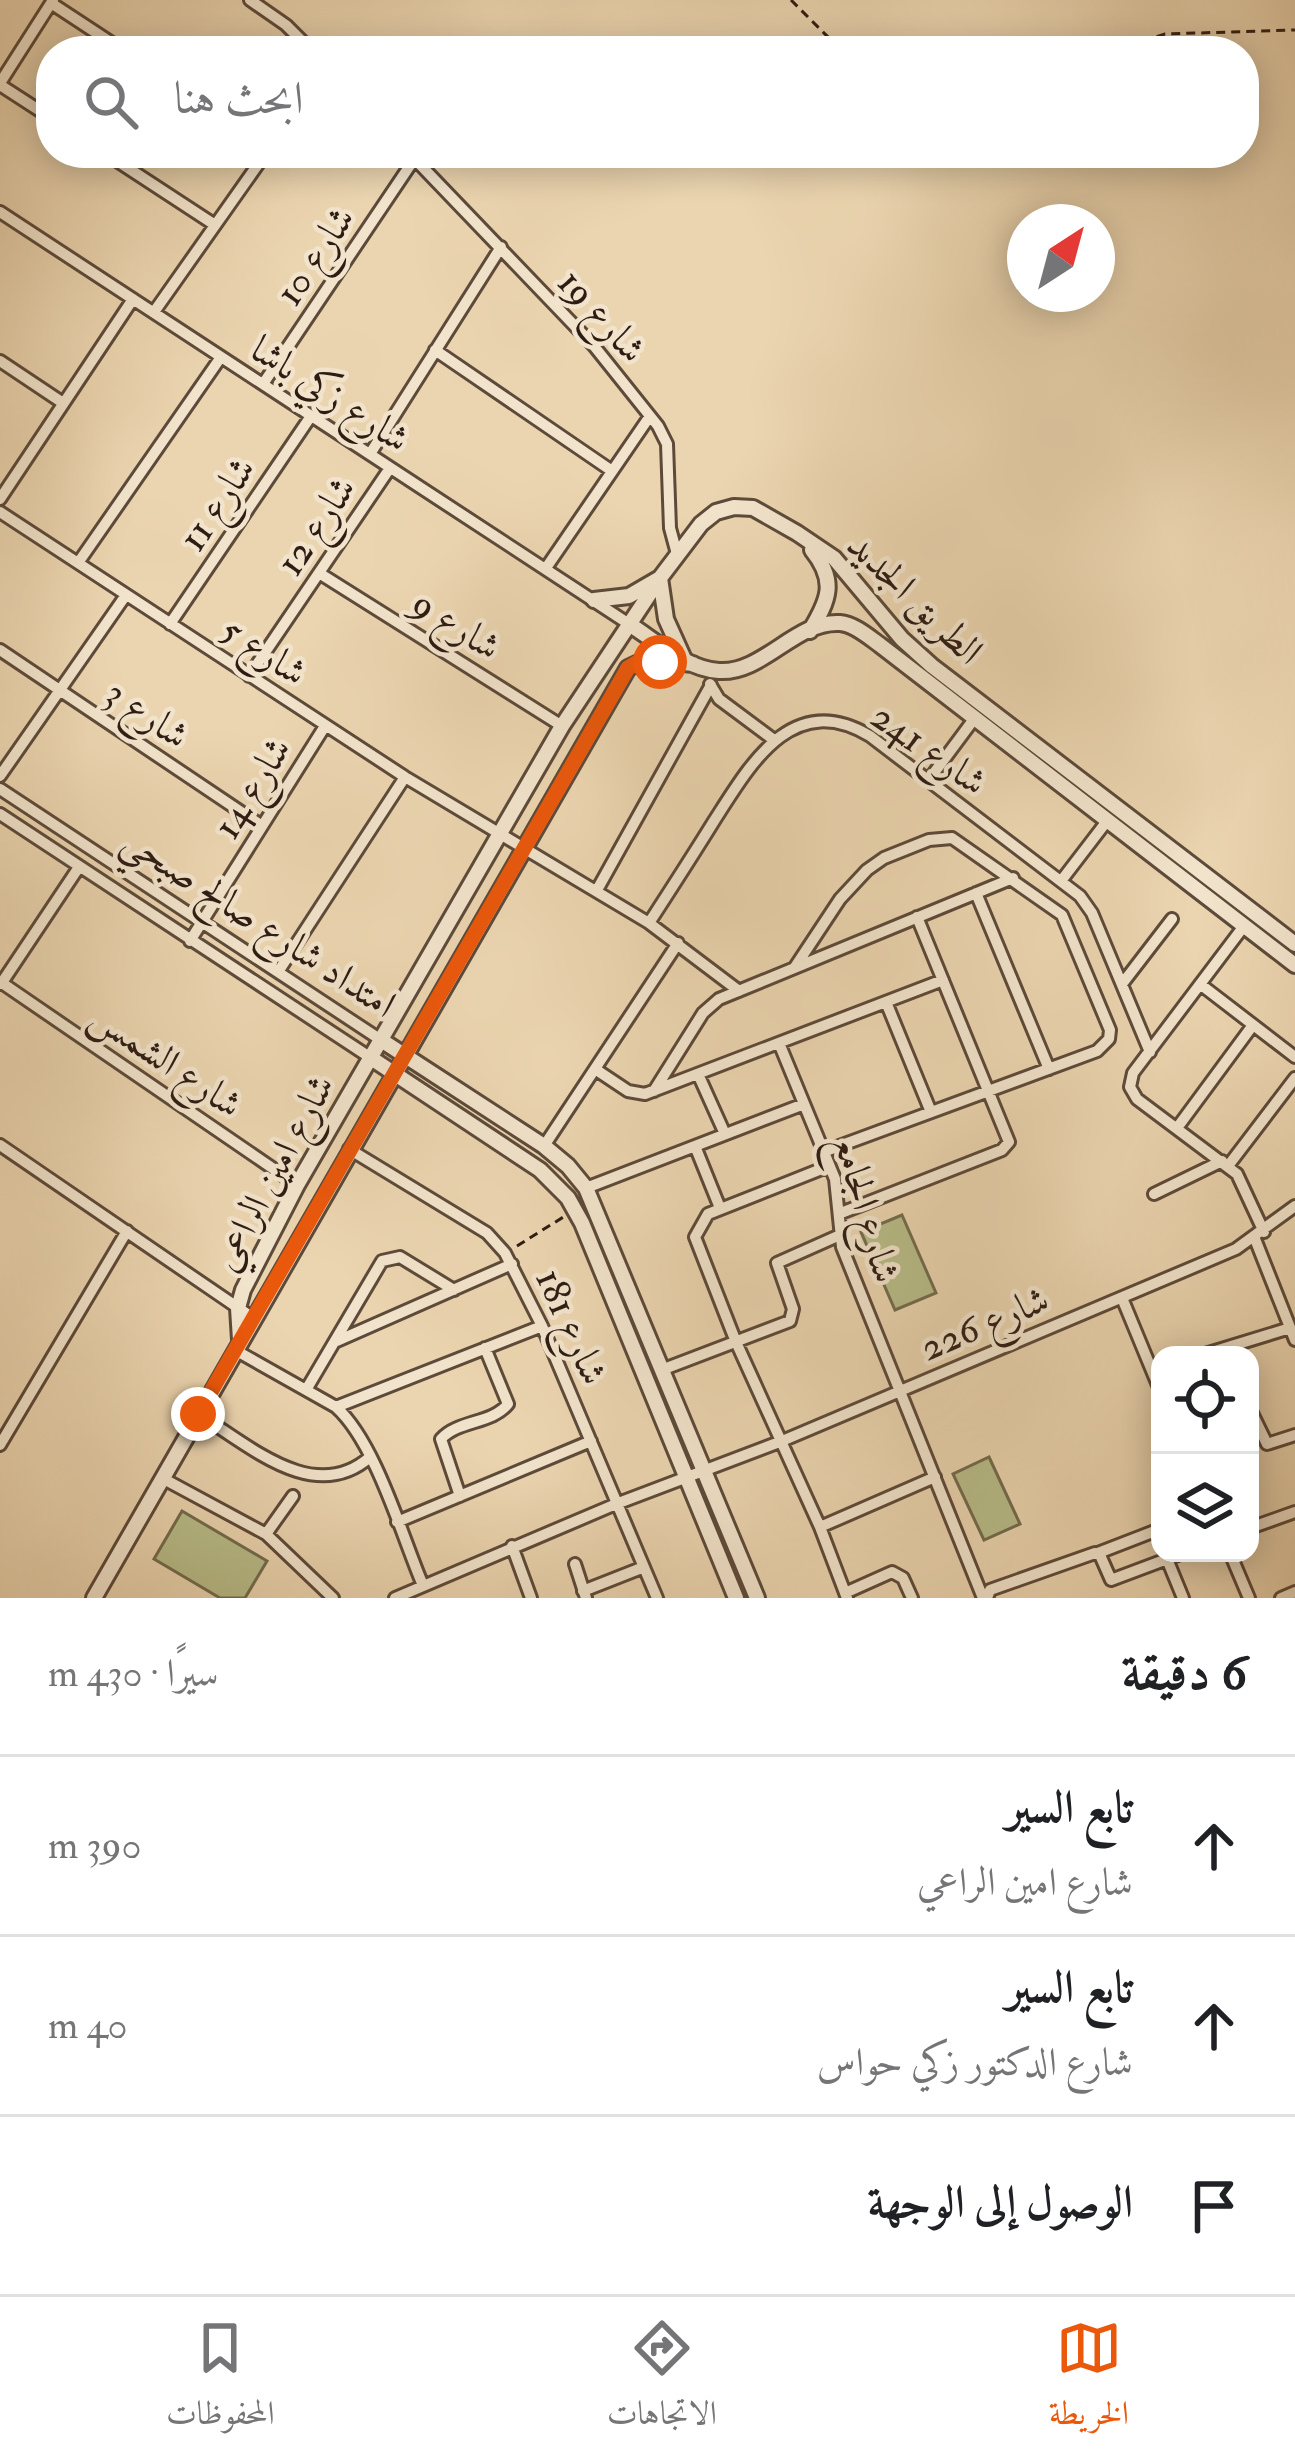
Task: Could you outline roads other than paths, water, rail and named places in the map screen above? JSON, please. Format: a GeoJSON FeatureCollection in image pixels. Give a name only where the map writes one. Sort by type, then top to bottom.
{"type":"FeatureCollection","features":[{"type":"Feature","properties":{"kind":"street"},"geometry":{"type":"LineString","coordinates":[[250,0],[297,36]]}},
{"type":"Feature","properties":{"kind":"street"},"geometry":{"type":"LineString","coordinates":[[36,108],[0,84],[51,2],[102,36]]}},
{"type":"Feature","properties":{"kind":"street"},"geometry":{"type":"LineString","coordinates":[[128,168],[215,225]]}},
{"type":"Feature","properties":{"kind":"street"},"geometry":{"type":"LineString","coordinates":[[154,312],[255,168]]}},
{"type":"Feature","properties":{"kind":"street","name":"شارع 10"},"geometry":{"type":"LineString","coordinates":[[263,384],[404,168]]}},
{"type":"Feature","properties":{"kind":"street","name":"شارع 19"},"geometry":{"type":"LineString","coordinates":[[424,168],[594,346],[650,416],[667,444],[670,528],[677,554]]}},
{"type":"Feature","properties":{"kind":"street","name":"شارع زكي باشا"},"geometry":{"type":"LineString","coordinates":[[0,212],[629,624]]}},
{"type":"Feature","properties":{"kind":"street","name":"شارع 12"},"geometry":{"type":"LineString","coordinates":[[370,454],[501,247]]}},
{"type":"Feature","properties":{"kind":"street"},"geometry":{"type":"LineString","coordinates":[[0,499],[133,299]]}},
{"type":"Feature","properties":{"kind":"street"},"geometry":{"type":"LineString","coordinates":[[436,350],[612,471]]}},
{"type":"Feature","properties":{"kind":"street"},"geometry":{"type":"LineString","coordinates":[[78,563],[221,357]]}},
{"type":"Feature","properties":{"kind":"street"},"geometry":{"type":"LineString","coordinates":[[0,361],[63,403]]}},
{"type":"Feature","properties":{"kind":"street","name":"شارع 11"},"geometry":{"type":"LineString","coordinates":[[170,624],[311,416]]}},
{"type":"Feature","properties":{"kind":"street"},"geometry":{"type":"LineString","coordinates":[[546,568],[650,416]]}},
{"type":"Feature","properties":{"kind":"street","name":"شارع 12"},"geometry":{"type":"LineString","coordinates":[[249,676],[390,468]]}},
{"type":"Feature","properties":{"kind":"street","name":"الطريق الجديد"},"geometry":{"type":"LineString","coordinates":[[629,624],[701,524],[716,512],[753,508],[834,558],[902,639],[932,666],[1295,944]]}},
{"type":"Feature","properties":{"kind":"street","name":"شارع 5"},"geometry":{"type":"LineString","coordinates":[[0,512],[405,777],[650,922],[739,991]]}},
{"type":"Feature","properties":{"kind":"street"},"geometry":{"type":"LineString","coordinates":[[629,624],[695,664],[739,668],[810,631],[830,587],[828,573],[797,532]]}},
{"type":"Feature","properties":{"kind":"street","name":"شارع 9"},"geometry":{"type":"LineString","coordinates":[[319,573],[562,727]]}},
{"type":"Feature","properties":{"kind":"street"},"geometry":{"type":"LineString","coordinates":[[594,600],[629,596],[660,578],[667,620],[710,686],[774,740],[752,763],[650,922]]}},
{"type":"Feature","properties":{"kind":"street"},"geometry":{"type":"LineString","coordinates":[[0,776],[126,595]]}},
{"type":"Feature","properties":{"kind":"street","name":"الطريق الجديد"},"geometry":{"type":"LineString","coordinates":[[810,631],[836,622],[880,645],[1295,965]]}},
{"type":"Feature","properties":{"kind":"street","name":"شارع امين الراعي"},"geometry":{"type":"LineString","coordinates":[[237,1345],[238,1308],[251,1271],[297,1185],[562,727],[629,624]]}},
{"type":"Feature","properties":{"kind":"street","name":"شارع 3"},"geometry":{"type":"LineString","coordinates":[[0,650],[262,826]]}},
{"type":"Feature","properties":{"kind":"street","name":"شارع امين الراعي"},"geometry":{"type":"LineString","coordinates":[[237,1345],[632,664],[646,659],[695,664]]}},
{"type":"Feature","properties":{"kind":"street"},"geometry":{"type":"LineString","coordinates":[[597,890],[710,686]]}},
{"type":"Feature","properties":{"kind":"street"},"geometry":{"type":"LineString","coordinates":[[928,781],[974,719]]}},
{"type":"Feature","properties":{"kind":"street","name":"شارع 241"},"geometry":{"type":"LineString","coordinates":[[774,740],[814,722],[843,724],[870,736],[1081,896],[1150,1052]]}},
{"type":"Feature","properties":{"kind":"street","name":"شارع 14"},"geometry":{"type":"LineString","coordinates":[[190,941],[325,726]]}},
{"type":"Feature","properties":{"kind":"street"},"geometry":{"type":"LineString","coordinates":[[278,972],[405,777]]}},
{"type":"Feature","properties":{"kind":"street","name":"امتداد شارع صالح صبحي"},"geometry":{"type":"LineString","coordinates":[[0,789],[568,1166],[586,1188],[757,1598]]}},
{"type":"Feature","properties":{"kind":"street","name":"امتداد شارع صالح صبحي"},"geometry":{"type":"LineString","coordinates":[[0,814],[557,1184],[575,1210],[736,1598]]}},
{"type":"Feature","properties":{"kind":"street"},"geometry":{"type":"LineString","coordinates":[[1061,881],[1107,821]]}},
{"type":"Feature","properties":{"kind":"street"},"geometry":{"type":"LineString","coordinates":[[795,967],[853,884],[884,858],[929,840],[952,838],[1062,915],[1111,1030],[1097,1052],[823,1152]]}},
{"type":"Feature","properties":{"kind":"street"},"geometry":{"type":"LineString","coordinates":[[1,985],[79,867]]}},
{"type":"Feature","properties":{"kind":"street"},"geometry":{"type":"LineString","coordinates":[[654,1091],[704,1013],[719,999],[1013,878]]}},
{"type":"Feature","properties":{"kind":"street"},"geometry":{"type":"LineString","coordinates":[[976,892],[1049,1069]]}},
{"type":"Feature","properties":{"kind":"street"},"geometry":{"type":"LineString","coordinates":[[841,1213],[1007,1147],[1009,1137],[916,917]]}},
{"type":"Feature","properties":{"kind":"street"},"geometry":{"type":"LineString","coordinates":[[1122,985],[1172,919]]}},
{"type":"Feature","properties":{"kind":"street"},"geometry":{"type":"LineString","coordinates":[[1244,926],[1133,1073],[1130,1087],[1137,1099],[1225,1163],[1244,1186],[1293,1334],[1250,1346]]}},
{"type":"Feature","properties":{"kind":"street"},"geometry":{"type":"LineString","coordinates":[[544,1146],[678,943]]}},
{"type":"Feature","properties":{"kind":"street"},"geometry":{"type":"LineString","coordinates":[[595,1069],[637,1094],[654,1091],[943,980]]}},
{"type":"Feature","properties":{"kind":"street"},"geometry":{"type":"LineString","coordinates":[[1200,984],[1295,1057]]}},
{"type":"Feature","properties":{"kind":"street","name":"شارع الشمس"},"geometry":{"type":"LineString","coordinates":[[1,985],[297,1185]]}},
{"type":"Feature","properties":{"kind":"street"},"geometry":{"type":"LineString","coordinates":[[886,1002],[931,1112]]}},
{"type":"Feature","properties":{"kind":"street"},"geometry":{"type":"LineString","coordinates":[[1177,1129],[1253,1025]]}},
{"type":"Feature","properties":{"kind":"street","name":"شارع الجامع"},"geometry":{"type":"LineString","coordinates":[[779,1043],[829,1166],[841,1213],[840,1234],[985,1598]]}},
{"type":"Feature","properties":{"kind":"street"},"geometry":{"type":"LineString","coordinates":[[698,1074],[725,1134]]}},
{"type":"Feature","properties":{"kind":"street"},"geometry":{"type":"LineString","coordinates":[[1154,1194],[1225,1163],[1295,1078]]}},
{"type":"Feature","properties":{"kind":"street"},"geometry":{"type":"LineString","coordinates":[[586,1188],[804,1104]]}},
{"type":"Feature","properties":{"kind":"street"},"geometry":{"type":"LineString","coordinates":[[0,1145],[253,1318]]}},
{"type":"Feature","properties":{"kind":"street"},"geometry":{"type":"LineString","coordinates":[[694,1146],[720,1208]]}},
{"type":"Feature","properties":{"kind":"street","name":"شارع 181"},"geometry":{"type":"LineString","coordinates":[[349,1149],[487,1233],[509,1259],[657,1598]]}},
{"type":"Feature","properties":{"kind":"street"},"geometry":{"type":"LineString","coordinates":[[829,1166],[708,1214],[695,1237],[846,1596],[892,1572],[903,1577],[912,1598]]}},
{"type":"Feature","properties":{"kind":"street","name":"شارع 226"},"geometry":{"type":"LineString","coordinates":[[394,1598],[1121,1298],[1259,1236],[1295,1206]]}},
{"type":"Feature","properties":{"kind":"street"},"geometry":{"type":"LineString","coordinates":[[0,1445],[127,1232]]}},
{"type":"Feature","properties":{"kind":"street"},"geometry":{"type":"LineString","coordinates":[[664,1369],[793,1318],[776,1267],[779,1260],[840,1234]]}},
{"type":"Feature","properties":{"kind":"street"},"geometry":{"type":"LineString","coordinates":[[306,1390],[376,1269],[390,1257],[408,1261],[454,1290]]}},
{"type":"Feature","properties":{"kind":"street"},"geometry":{"type":"LineString","coordinates":[[334,1343],[454,1290],[509,1259]]}},
{"type":"Feature","properties":{"kind":"street"},"geometry":{"type":"LineString","coordinates":[[1280,1302],[1295,1297]]}},
{"type":"Feature","properties":{"kind":"street"},"geometry":{"type":"LineString","coordinates":[[1121,1298],[1151,1361]]}},
{"type":"Feature","properties":{"kind":"street"},"geometry":{"type":"LineString","coordinates":[[336,1407],[542,1326]]}},
{"type":"Feature","properties":{"kind":"street"},"geometry":{"type":"LineString","coordinates":[[94,1598],[237,1345],[336,1407],[358,1431],[422,1583]]}},
{"type":"Feature","properties":{"kind":"street"},"geometry":{"type":"LineString","coordinates":[[460,1496],[440,1439],[501,1412],[508,1404],[485,1348]]}},
{"type":"Feature","properties":{"kind":"street"},"geometry":{"type":"LineString","coordinates":[[198,1414],[308,1477],[343,1475],[370,1457]]}},
{"type":"Feature","properties":{"kind":"street"},"geometry":{"type":"LineString","coordinates":[[1259,1433],[1267,1444],[1295,1435]]}},
{"type":"Feature","properties":{"kind":"street"},"geometry":{"type":"LineString","coordinates":[[397,1522],[591,1441]]}},
{"type":"Feature","properties":{"kind":"street"},"geometry":{"type":"LineString","coordinates":[[820,1527],[935,1477]]}},
{"type":"Feature","properties":{"kind":"street"},"geometry":{"type":"LineString","coordinates":[[162,1478],[266,1534],[333,1598]]}},
{"type":"Feature","properties":{"kind":"street"},"geometry":{"type":"LineString","coordinates":[[266,1534],[293,1496]]}},
{"type":"Feature","properties":{"kind":"street"},"geometry":{"type":"LineString","coordinates":[[1259,1525],[1295,1512]]}},
{"type":"Feature","properties":{"kind":"street"},"geometry":{"type":"LineString","coordinates":[[985,1598],[991,1590],[1151,1532]]}},
{"type":"Feature","properties":{"kind":"street"},"geometry":{"type":"LineString","coordinates":[[512,1546],[531,1598]]}},
{"type":"Feature","properties":{"kind":"street"},"geometry":{"type":"LineString","coordinates":[[1098,1553],[1111,1580],[1159,1562]]}},
{"type":"Feature","properties":{"kind":"street"},"geometry":{"type":"LineString","coordinates":[[1168,1562],[1183,1598]]}},
{"type":"Feature","properties":{"kind":"street"},"geometry":{"type":"LineString","coordinates":[[1234,1562],[1249,1598]]}},
{"type":"Feature","properties":{"kind":"street"},"geometry":{"type":"LineString","coordinates":[[575,1564],[585,1594],[644,1567]]}},
{"type":"Feature","properties":{"kind":"street"},"geometry":{"type":"LineString","coordinates":[[1014,1581],[1021,1598]]}},
{"type":"Feature","properties":{"kind":"street"},"geometry":{"type":"LineString","coordinates":[[1281,1598],[1295,1592]]}}]}
